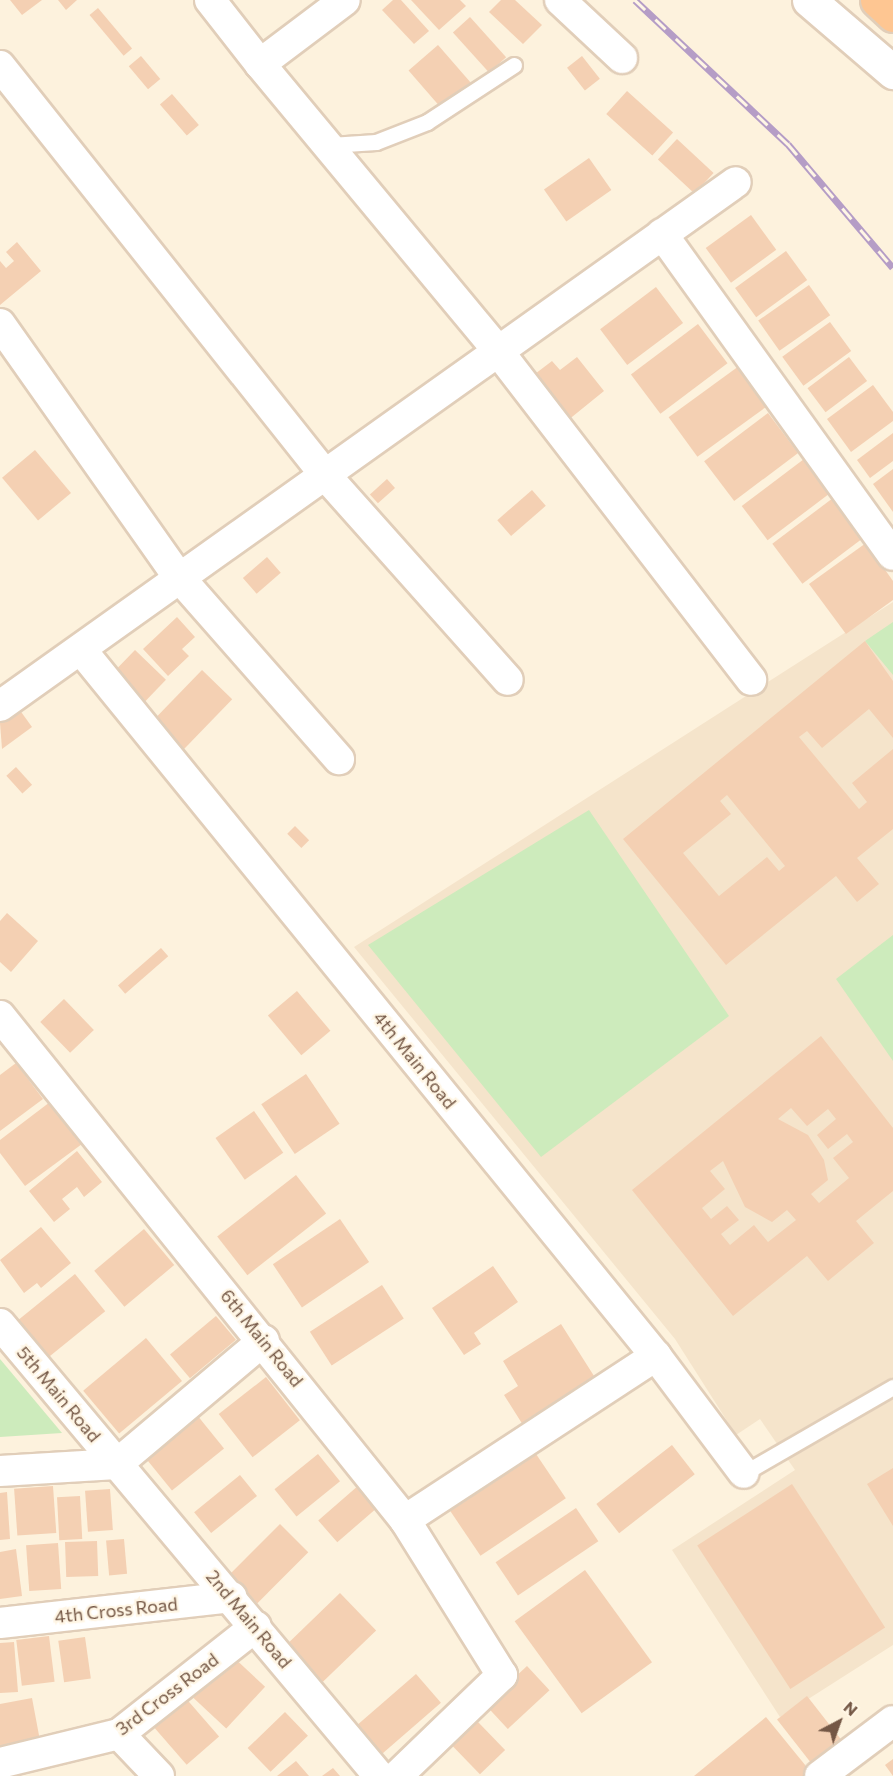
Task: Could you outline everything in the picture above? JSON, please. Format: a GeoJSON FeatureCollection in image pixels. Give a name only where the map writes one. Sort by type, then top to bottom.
{"type":"FeatureCollection","features":[{"type":"Feature","properties":{"kind":"highway"},"geometry":{"type":"LineString","coordinates":[[877,0],[893,15]]}},
{"type":"Feature","properties":{"kind":"street"},"geometry":{"type":"LineString","coordinates":[[210,0],[260,64],[330,145],[498,351],[751,680]]}},
{"type":"Feature","properties":{"kind":"street"},"geometry":{"type":"LineString","coordinates":[[260,64],[345,0]]}},
{"type":"Feature","properties":{"kind":"street"},"geometry":{"type":"LineString","coordinates":[[560,0],[622,58]]}},
{"type":"Feature","properties":{"kind":"street"},"geometry":{"type":"LineString","coordinates":[[809,0],[893,72]]}},
{"type":"Feature","properties":{"kind":"street"},"geometry":{"type":"LineString","coordinates":[[0,66],[326,476],[508,680]]}},
{"type":"Feature","properties":{"kind":"street"},"geometry":{"type":"LineString","coordinates":[[0,706],[82,651],[178,576],[326,476],[736,182]]}},
{"type":"Feature","properties":{"kind":"street"},"geometry":{"type":"LineString","coordinates":[[662,234],[893,555]]}},
{"type":"Feature","properties":{"kind":"street"},"geometry":{"type":"LineString","coordinates":[[0,324],[178,576],[339,759]]}},
{"type":"Feature","properties":{"kind":"street","name":"4th Main Road"},"geometry":{"type":"LineString","coordinates":[[82,651],[656,1356],[744,1473]]}},
{"type":"Feature","properties":{"kind":"street","name":"6th Main Road"},"geometry":{"type":"LineString","coordinates":[[0,1016],[264,1340],[405,1520],[502,1676],[397,1776]]}},
{"type":"Feature","properties":{"kind":"street","name":"5th Main Road"},"geometry":{"type":"LineString","coordinates":[[0,1324],[117,1464]]}},
{"type":"Feature","properties":{"kind":"street"},"geometry":{"type":"LineString","coordinates":[[0,1471],[117,1464],[264,1340]]}},
{"type":"Feature","properties":{"kind":"street"},"geometry":{"type":"LineString","coordinates":[[405,1520],[656,1356]]}},
{"type":"Feature","properties":{"kind":"street","name":"2nd Main Road"},"geometry":{"type":"LineString","coordinates":[[117,1464],[256,1626],[379,1776]]}},
{"type":"Feature","properties":{"kind":"street","name":"4th Cross Road"},"geometry":{"type":"LineString","coordinates":[[0,1623],[232,1598]]}},
{"type":"Feature","properties":{"kind":"street","name":"3rd Cross Road"},"geometry":{"type":"LineString","coordinates":[[0,1763],[119,1734],[256,1626]]}},
{"type":"Feature","properties":{"kind":"street"},"geometry":{"type":"LineString","coordinates":[[820,1776],[893,1721]]}},
{"type":"Feature","properties":{"kind":"street"},"geometry":{"type":"LineString","coordinates":[[119,1734],[159,1776]]}},
{"type":"Feature","properties":{"kind":"lane"},"geometry":{"type":"LineString","coordinates":[[330,145],[376,142],[427,122],[514,65]]}},
{"type":"Feature","properties":{"kind":"lane"},"geometry":{"type":"LineString","coordinates":[[744,1473],[893,1387]]}},
{"type":"Feature","properties":{"kind":"shaded area"},"geometry":{"type":"Polygon","coordinates":[[[893,602],[893,1645],[780,1717],[672,1550],[795,1470],[760,1419],[736,1435],[675,1339],[354,947],[893,602]]]}},
{"type":"Feature","properties":{"kind":"green space"},"geometry":{"type":"Polygon","coordinates":[[[893,622],[893,675],[865,641],[893,622]]]}},
{"type":"Feature","properties":{"kind":"green space"},"geometry":{"type":"Polygon","coordinates":[[[589,810],[729,1016],[541,1157],[368,945],[589,810]]]}},
{"type":"Feature","properties":{"kind":"green space"},"geometry":{"type":"Polygon","coordinates":[[[893,935],[893,1061],[836,979],[893,935]]]}},
{"type":"Feature","properties":{"kind":"green space"},"geometry":{"type":"Polygon","coordinates":[[[0,1359],[62,1433],[0,1437],[0,1359]]]}},
{"type":"Feature","properties":{"kind":"building"},"geometry":{"type":"Polygon","coordinates":[[[10,0],[42,0],[22,15],[10,0]]]}},
{"type":"Feature","properties":{"kind":"building"},"geometry":{"type":"Polygon","coordinates":[[[58,0],[77,0],[66,10],[58,0]]]}},
{"type":"Feature","properties":{"kind":"building"},"geometry":{"type":"Polygon","coordinates":[[[393,0],[401,0],[429,31],[414,44],[382,10],[393,0]]]}},
{"type":"Feature","properties":{"kind":"building"},"geometry":{"type":"Polygon","coordinates":[[[411,0],[460,0],[466,6],[439,30],[411,0]]]}},
{"type":"Feature","properties":{"kind":"building"},"geometry":{"type":"Polygon","coordinates":[[[501,0],[515,0],[542,25],[523,44],[489,12],[501,0]]]}},
{"type":"Feature","properties":{"kind":"building"},"geometry":{"type":"Polygon","coordinates":[[[98,8],[132,49],[124,56],[90,15],[98,8]]]}},
{"type":"Feature","properties":{"kind":"building"},"geometry":{"type":"Polygon","coordinates":[[[470,17],[506,57],[489,73],[453,32],[470,17]]]}},
{"type":"Feature","properties":{"kind":"building"},"geometry":{"type":"Polygon","coordinates":[[[438,45],[471,83],[441,108],[409,71],[438,45]]]}},
{"type":"Feature","properties":{"kind":"building"},"geometry":{"type":"Polygon","coordinates":[[[141,56],[160,79],[148,89],[129,66],[141,56]]]}},
{"type":"Feature","properties":{"kind":"building"},"geometry":{"type":"Polygon","coordinates":[[[582,56],[600,79],[585,91],[567,68],[582,56]]]}},
{"type":"Feature","properties":{"kind":"building"},"geometry":{"type":"Polygon","coordinates":[[[627,91],[673,132],[652,156],[606,114],[627,91]]]}},
{"type":"Feature","properties":{"kind":"building"},"geometry":{"type":"Polygon","coordinates":[[[172,94],[199,125],[187,135],[160,104],[172,94]]]}},
{"type":"Feature","properties":{"kind":"building"},"geometry":{"type":"Polygon","coordinates":[[[677,139],[714,173],[694,194],[658,159],[677,139]]]}},
{"type":"Feature","properties":{"kind":"building"},"geometry":{"type":"Polygon","coordinates":[[[589,158],[611,190],[566,221],[544,190],[589,158]]]}},
{"type":"Feature","properties":{"kind":"building"},"geometry":{"type":"Polygon","coordinates":[[[751,215],[776,250],[731,283],[706,248],[751,215]]]}},
{"type":"Feature","properties":{"kind":"building"},"geometry":{"type":"Polygon","coordinates":[[[17,242],[41,271],[0,305],[0,261],[6,268],[14,261],[6,252],[17,242]]]}},
{"type":"Feature","properties":{"kind":"building"},"geometry":{"type":"Polygon","coordinates":[[[786,251],[807,280],[756,317],[735,288],[786,251]]]}},
{"type":"Feature","properties":{"kind":"building"},"geometry":{"type":"Polygon","coordinates":[[[809,285],[830,315],[779,351],[758,321],[809,285]]]}},
{"type":"Feature","properties":{"kind":"building"},"geometry":{"type":"Polygon","coordinates":[[[656,287],[683,323],[627,365],[600,329],[656,287]]]}},
{"type":"Feature","properties":{"kind":"building"},"geometry":{"type":"Polygon","coordinates":[[[830,322],[851,351],[803,386],[782,357],[830,322]]]}},
{"type":"Feature","properties":{"kind":"building"},"geometry":{"type":"Polygon","coordinates":[[[698,324],[727,363],[660,414],[631,375],[698,324]]]}},
{"type":"Feature","properties":{"kind":"building"},"geometry":{"type":"Polygon","coordinates":[[[577,357],[604,391],[567,421],[531,377],[552,361],[560,370],[577,357]]]}},
{"type":"Feature","properties":{"kind":"building"},"geometry":{"type":"Polygon","coordinates":[[[849,357],[867,381],[826,412],[807,388],[849,357]]]}},
{"type":"Feature","properties":{"kind":"building"},"geometry":{"type":"Polygon","coordinates":[[[739,366],[768,406],[697,457],[669,417],[739,366]]]}},
{"type":"Feature","properties":{"kind":"building"},"geometry":{"type":"Polygon","coordinates":[[[873,385],[893,412],[893,421],[851,452],[827,419],[873,385]]]}},
{"type":"Feature","properties":{"kind":"building"},"geometry":{"type":"Polygon","coordinates":[[[768,413],[798,453],[734,501],[704,461],[768,413]]]}},
{"type":"Feature","properties":{"kind":"building"},"geometry":{"type":"Polygon","coordinates":[[[893,433],[893,461],[870,478],[857,460],[893,433]]]}},
{"type":"Feature","properties":{"kind":"building"},"geometry":{"type":"Polygon","coordinates":[[[35,450],[71,493],[38,521],[2,478],[35,450]]]}},
{"type":"Feature","properties":{"kind":"building"},"geometry":{"type":"Polygon","coordinates":[[[804,459],[830,493],[768,540],[742,506],[804,459]]]}},
{"type":"Feature","properties":{"kind":"building"},"geometry":{"type":"Polygon","coordinates":[[[893,469],[893,512],[873,484],[893,469]]]}},
{"type":"Feature","properties":{"kind":"building"},"geometry":{"type":"Polygon","coordinates":[[[387,479],[395,488],[378,503],[370,494],[387,479]]]}},
{"type":"Feature","properties":{"kind":"building"},"geometry":{"type":"Polygon","coordinates":[[[532,490],[546,506],[511,536],[497,520],[532,490]]]}},
{"type":"Feature","properties":{"kind":"building"},"geometry":{"type":"Polygon","coordinates":[[[833,498],[863,538],[802,584],[772,544],[833,498]]]}},
{"type":"Feature","properties":{"kind":"building"},"geometry":{"type":"Polygon","coordinates":[[[866,543],[893,581],[893,600],[846,634],[809,584],[866,543]]]}},
{"type":"Feature","properties":{"kind":"building"},"geometry":{"type":"Polygon","coordinates":[[[267,557],[281,573],[257,594],[243,578],[267,557]]]}},
{"type":"Feature","properties":{"kind":"building"},"geometry":{"type":"Polygon","coordinates":[[[177,617],[195,637],[182,649],[189,656],[168,676],[143,649],[177,617]]]}},
{"type":"Feature","properties":{"kind":"building"},"geometry":{"type":"Polygon","coordinates":[[[865,641],[893,681],[893,738],[869,709],[822,748],[807,731],[799,737],[859,809],[867,802],[852,783],[893,749],[893,829],[857,858],[879,884],[857,902],[836,876],[726,965],[623,839],[865,641]],[[727,795],[720,801],[731,814],[683,853],[719,896],[767,857],[779,871],[785,866],[727,795]]]}},
{"type":"Feature","properties":{"kind":"building"},"geometry":{"type":"Polygon","coordinates":[[[135,650],[166,680],[140,706],[109,677],[135,650]]]}},
{"type":"Feature","properties":{"kind":"building"},"geometry":{"type":"Polygon","coordinates":[[[202,670],[232,699],[184,750],[153,720],[202,670]]]}},
{"type":"Feature","properties":{"kind":"building"},"geometry":{"type":"Polygon","coordinates":[[[19,709],[32,727],[2,749],[0,723],[19,709]]]}},
{"type":"Feature","properties":{"kind":"building"},"geometry":{"type":"Polygon","coordinates":[[[16,767],[32,785],[22,794],[6,776],[16,767]]]}},
{"type":"Feature","properties":{"kind":"building"},"geometry":{"type":"Polygon","coordinates":[[[295,826],[309,840],[301,848],[287,834],[295,826]]]}},
{"type":"Feature","properties":{"kind":"building"},"geometry":{"type":"Polygon","coordinates":[[[7,913],[38,941],[11,972],[0,962],[0,921],[7,913]]]}},
{"type":"Feature","properties":{"kind":"building"},"geometry":{"type":"Polygon","coordinates":[[[161,948],[168,956],[125,994],[118,985],[161,948]]]}},
{"type":"Feature","properties":{"kind":"building"},"geometry":{"type":"Polygon","coordinates":[[[297,991],[330,1031],[301,1055],[268,1015],[297,991]]]}},
{"type":"Feature","properties":{"kind":"building"},"geometry":{"type":"Polygon","coordinates":[[[64,999],[94,1030],[70,1053],[40,1022],[64,999]]]}},
{"type":"Feature","properties":{"kind":"building"},"geometry":{"type":"Polygon","coordinates":[[[821,1036],[893,1128],[893,1191],[856,1221],[874,1243],[828,1281],[807,1256],[733,1316],[632,1190],[821,1036]],[[791,1108],[778,1119],[808,1135],[824,1160],[828,1180],[811,1194],[819,1203],[849,1178],[833,1158],[853,1142],[847,1134],[828,1149],[817,1135],[836,1119],[828,1109],[807,1126],[791,1108]],[[723,1161],[710,1171],[725,1189],[702,1208],[711,1219],[727,1206],[739,1220],[721,1234],[730,1245],[754,1225],[768,1242],[796,1220],[787,1210],[772,1222],[745,1207],[723,1161]]]}},
{"type":"Feature","properties":{"kind":"building"},"geometry":{"type":"Polygon","coordinates":[[[16,1063],[43,1099],[0,1131],[0,1075],[16,1063]]]}},
{"type":"Feature","properties":{"kind":"building"},"geometry":{"type":"Polygon","coordinates":[[[306,1074],[340,1124],[295,1154],[261,1104],[306,1074]]]}},
{"type":"Feature","properties":{"kind":"building"},"geometry":{"type":"Polygon","coordinates":[[[50,1102],[82,1144],[25,1186],[0,1153],[0,1140],[50,1102]]]}},
{"type":"Feature","properties":{"kind":"building"},"geometry":{"type":"Polygon","coordinates":[[[254,1111],[283,1153],[245,1180],[215,1138],[254,1111]]]}},
{"type":"Feature","properties":{"kind":"building"},"geometry":{"type":"Polygon","coordinates":[[[77,1151],[102,1182],[84,1197],[77,1187],[62,1199],[70,1209],[54,1222],[29,1191],[77,1151]]]}},
{"type":"Feature","properties":{"kind":"building"},"geometry":{"type":"Polygon","coordinates":[[[296,1175],[326,1214],[247,1275],[217,1237],[296,1175]]]}},
{"type":"Feature","properties":{"kind":"building"},"geometry":{"type":"Polygon","coordinates":[[[340,1219],[369,1262],[302,1307],[273,1264],[340,1219]]]}},
{"type":"Feature","properties":{"kind":"building"},"geometry":{"type":"Polygon","coordinates":[[[41,1227],[71,1263],[41,1288],[37,1283],[24,1293],[0,1260],[41,1227]]]}},
{"type":"Feature","properties":{"kind":"building"},"geometry":{"type":"Polygon","coordinates":[[[144,1229],[174,1265],[124,1307],[94,1271],[144,1229]]]}},
{"type":"Feature","properties":{"kind":"building"},"geometry":{"type":"Polygon","coordinates":[[[493,1266],[518,1302],[474,1333],[481,1344],[464,1355],[432,1308],[493,1266]]]}},
{"type":"Feature","properties":{"kind":"building"},"geometry":{"type":"Polygon","coordinates":[[[75,1274],[105,1311],[48,1357],[18,1320],[75,1274]]]}},
{"type":"Feature","properties":{"kind":"building"},"geometry":{"type":"Polygon","coordinates":[[[382,1285],[404,1319],[332,1365],[310,1332],[382,1285]]]}},
{"type":"Feature","properties":{"kind":"building"},"geometry":{"type":"Polygon","coordinates":[[[216,1316],[236,1340],[190,1378],[170,1355],[216,1316]]]}},
{"type":"Feature","properties":{"kind":"building"},"geometry":{"type":"Polygon","coordinates":[[[561,1324],[601,1387],[528,1433],[504,1395],[518,1386],[503,1361],[561,1324]]]}},
{"type":"Feature","properties":{"kind":"building"},"geometry":{"type":"Polygon","coordinates":[[[146,1338],[182,1381],[119,1434],[83,1391],[146,1338]]]}},
{"type":"Feature","properties":{"kind":"building"},"geometry":{"type":"Polygon","coordinates":[[[266,1377],[300,1420],[253,1457],[219,1414],[266,1377]]]}},
{"type":"Feature","properties":{"kind":"building"},"geometry":{"type":"Polygon","coordinates":[[[197,1415],[224,1448],[172,1491],[145,1457],[197,1415]]]}},
{"type":"Feature","properties":{"kind":"building"},"geometry":{"type":"Polygon","coordinates":[[[672,1445],[695,1474],[619,1533],[596,1504],[672,1445]]]}},
{"type":"Feature","properties":{"kind":"building"},"geometry":{"type":"Polygon","coordinates":[[[534,1451],[566,1498],[480,1556],[449,1509],[534,1451]]]}},
{"type":"Feature","properties":{"kind":"building"},"geometry":{"type":"Polygon","coordinates":[[[318,1454],[340,1481],[297,1516],[274,1489],[318,1454]]]}},
{"type":"Feature","properties":{"kind":"building"},"geometry":{"type":"Polygon","coordinates":[[[893,1468],[893,1526],[867,1484],[893,1468]]]}},
{"type":"Feature","properties":{"kind":"building"},"geometry":{"type":"Polygon","coordinates":[[[240,1475],[257,1496],[211,1533],[194,1512],[240,1475]]]}},
{"type":"Feature","properties":{"kind":"building"},"geometry":{"type":"Polygon","coordinates":[[[792,1484],[885,1627],[790,1689],[697,1546],[792,1484]]]}},
{"type":"Feature","properties":{"kind":"building"},"geometry":{"type":"Polygon","coordinates":[[[359,1485],[378,1507],[337,1542],[318,1520],[359,1485]]]}},
{"type":"Feature","properties":{"kind":"building"},"geometry":{"type":"Polygon","coordinates":[[[53,1486],[56,1533],[17,1536],[14,1489],[53,1486]]]}},
{"type":"Feature","properties":{"kind":"building"},"geometry":{"type":"Polygon","coordinates":[[[110,1489],[113,1530],[88,1532],[85,1491],[110,1489]]]}},
{"type":"Feature","properties":{"kind":"building"},"geometry":{"type":"Polygon","coordinates":[[[7,1492],[10,1539],[0,1540],[0,1493],[7,1492]]]}},
{"type":"Feature","properties":{"kind":"building"},"geometry":{"type":"Polygon","coordinates":[[[80,1496],[82,1539],[59,1540],[57,1497],[80,1496]]]}},
{"type":"Feature","properties":{"kind":"building"},"geometry":{"type":"Polygon","coordinates":[[[576,1508],[598,1541],[518,1595],[496,1562],[576,1508]]]}},
{"type":"Feature","properties":{"kind":"building"},"geometry":{"type":"Polygon","coordinates":[[[280,1524],[308,1552],[257,1603],[229,1575],[280,1524]]]}},
{"type":"Feature","properties":{"kind":"building"},"geometry":{"type":"Polygon","coordinates":[[[124,1539],[127,1574],[109,1575],[106,1541],[124,1539]]]}},
{"type":"Feature","properties":{"kind":"building"},"geometry":{"type":"Polygon","coordinates":[[[97,1541],[98,1576],[66,1577],[65,1542],[97,1541]]]}},
{"type":"Feature","properties":{"kind":"building"},"geometry":{"type":"Polygon","coordinates":[[[58,1543],[61,1589],[29,1591],[26,1545],[58,1543]]]}},
{"type":"Feature","properties":{"kind":"building"},"geometry":{"type":"Polygon","coordinates":[[[16,1549],[22,1596],[0,1599],[0,1552],[16,1549]]]}},
{"type":"Feature","properties":{"kind":"building"},"geometry":{"type":"Polygon","coordinates":[[[585,1570],[652,1662],[582,1713],[515,1621],[585,1570]]]}},
{"type":"Feature","properties":{"kind":"building"},"geometry":{"type":"Polygon","coordinates":[[[340,1593],[376,1630],[323,1682],[287,1644],[340,1593]]]}},
{"type":"Feature","properties":{"kind":"building"},"geometry":{"type":"Polygon","coordinates":[[[49,1636],[55,1682],[22,1686],[16,1640],[49,1636]]]}},
{"type":"Feature","properties":{"kind":"building"},"geometry":{"type":"Polygon","coordinates":[[[85,1637],[91,1679],[64,1682],[58,1641],[85,1637]]]}},
{"type":"Feature","properties":{"kind":"building"},"geometry":{"type":"Polygon","coordinates":[[[14,1642],[18,1692],[0,1693],[0,1643],[14,1642]]]}},
{"type":"Feature","properties":{"kind":"building"},"geometry":{"type":"Polygon","coordinates":[[[230,1654],[265,1687],[226,1728],[191,1696],[230,1654]]]}},
{"type":"Feature","properties":{"kind":"building"},"geometry":{"type":"Polygon","coordinates":[[[527,1666],[550,1690],[508,1729],[485,1705],[527,1666]]]}},
{"type":"Feature","properties":{"kind":"building"},"geometry":{"type":"Polygon","coordinates":[[[416,1674],[441,1703],[381,1755],[356,1726],[416,1674]]]}},
{"type":"Feature","properties":{"kind":"building"},"geometry":{"type":"Polygon","coordinates":[[[183,1695],[219,1737],[187,1765],[151,1723],[183,1695]]]}},
{"type":"Feature","properties":{"kind":"building"},"geometry":{"type":"Polygon","coordinates":[[[807,1696],[845,1744],[815,1767],[777,1719],[807,1696]]]}},
{"type":"Feature","properties":{"kind":"building"},"geometry":{"type":"Polygon","coordinates":[[[32,1698],[41,1746],[0,1753],[0,1704],[32,1698]]]}},
{"type":"Feature","properties":{"kind":"building"},"geometry":{"type":"Polygon","coordinates":[[[285,1712],[308,1736],[271,1772],[248,1748],[285,1712]]]}},
{"type":"Feature","properties":{"kind":"building"},"geometry":{"type":"Polygon","coordinates":[[[766,1717],[810,1771],[804,1776],[694,1776],[766,1717]]]}},
{"type":"Feature","properties":{"kind":"building"},"geometry":{"type":"Polygon","coordinates":[[[478,1722],[505,1750],[480,1774],[453,1746],[478,1722]]]}},
{"type":"Feature","properties":{"kind":"building"},"geometry":{"type":"Polygon","coordinates":[[[893,1759],[893,1776],[885,1765],[893,1759]]]}},
{"type":"Feature","properties":{"kind":"building"},"geometry":{"type":"Polygon","coordinates":[[[296,1761],[309,1776],[277,1776],[296,1761]]]}},
{"type":"Feature","properties":{"kind":"building"},"geometry":{"type":"Polygon","coordinates":[[[333,1768],[340,1776],[322,1776],[333,1768]]]}},
{"type":"Feature","properties":{"kind":"railway"},"geometry":{"type":"LineString","coordinates":[[635,0],[788,144],[893,268]]}}]}
